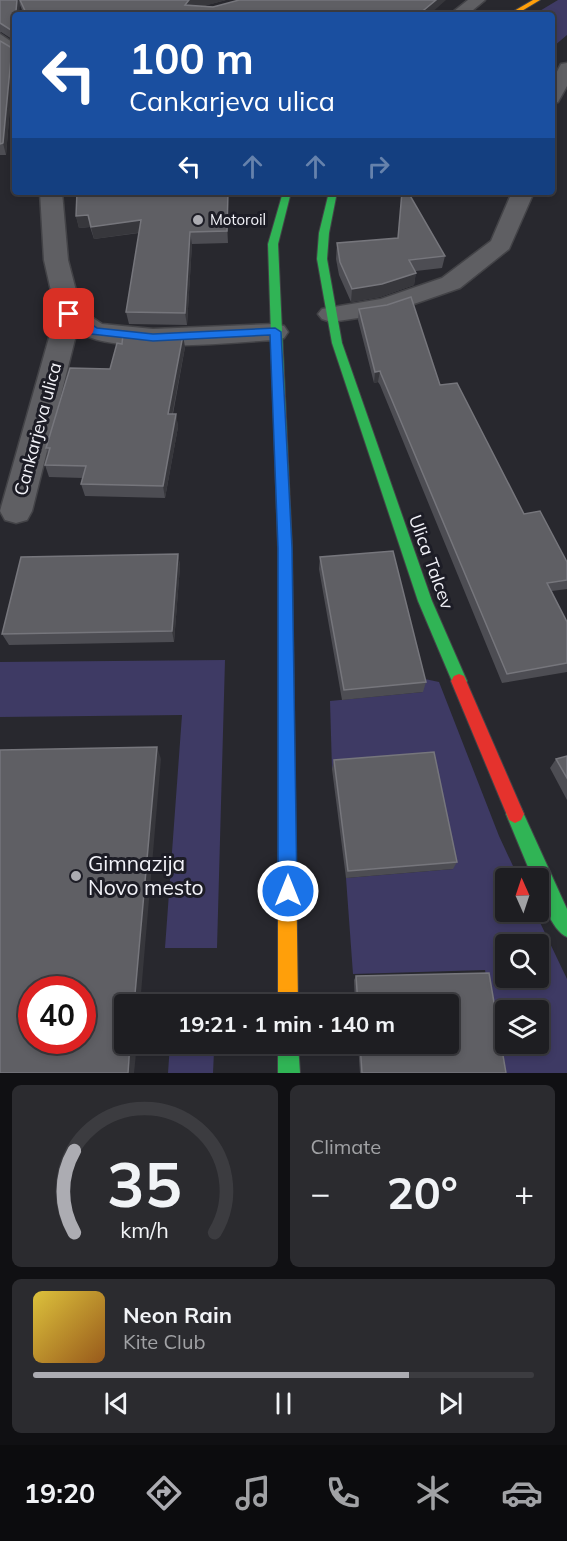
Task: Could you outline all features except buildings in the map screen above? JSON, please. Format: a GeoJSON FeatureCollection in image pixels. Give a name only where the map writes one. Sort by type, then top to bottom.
{"type":"FeatureCollection","features":[{"type":"Feature","properties":{"kind":"street"},"geometry":{"type":"LineString","coordinates":[[461,12],[478,0]]}},
{"type":"Feature","properties":{"kind":"street"},"geometry":{"type":"LineString","coordinates":[[515,12],[537,0]]}},
{"type":"Feature","properties":{"kind":"street"},"geometry":{"type":"LineString","coordinates":[[0,39],[12,49]]}},
{"type":"Feature","properties":{"kind":"street"},"geometry":{"type":"LineString","coordinates":[[555,92],[567,68]]}},
{"type":"Feature","properties":{"kind":"street","name":"Cankarjeva ulica"},"geometry":{"type":"LineString","coordinates":[[16,511],[69,314],[56,260],[51,195]]}},
{"type":"Feature","properties":{"kind":"street"},"geometry":{"type":"LineString","coordinates":[[286,195],[273,244],[285,548],[288,994]]}},
{"type":"Feature","properties":{"kind":"street","name":"Ulica Talcev"},"geometry":{"type":"LineString","coordinates":[[332,195],[324,232],[322,260],[337,343],[425,601],[552,901],[567,927]]}},
{"type":"Feature","properties":{"kind":"street"},"geometry":{"type":"LineString","coordinates":[[331,315],[385,306],[451,283],[501,244],[522,195]]}},
{"type":"Feature","properties":{"kind":"street"},"geometry":{"type":"LineString","coordinates":[[69,314],[95,332],[153,337],[275,332]]}},
{"type":"Feature","properties":{"kind":"street"},"geometry":{"type":"LineString","coordinates":[[288,1054],[289,1073]]}},
{"type":"Feature","properties":{"kind":"shaded area"},"geometry":{"type":"Polygon","coordinates":[[[558,0],[567,0],[567,35],[555,45],[555,12],[538,12],[558,0]]]}},
{"type":"Feature","properties":{"kind":"shaded area"},"geometry":{"type":"Polygon","coordinates":[[[225,660],[217,948],[165,948],[182,715],[0,717],[0,662],[225,660]]]}},
{"type":"Feature","properties":{"kind":"shaded area"},"geometry":{"type":"Polygon","coordinates":[[[420,678],[439,682],[499,836],[514,868],[495,868],[495,922],[540,922],[546,934],[495,934],[495,988],[549,988],[549,941],[567,979],[567,1073],[502,1073],[499,1054],[549,1054],[549,1000],[495,1000],[495,1031],[485,970],[353,974],[346,878],[453,869],[332,769],[330,701],[423,692],[420,678]]]}},
{"type":"Feature","properties":{"kind":"shaded area"},"geometry":{"type":"Polygon","coordinates":[[[169,1054],[214,1054],[213,1073],[168,1073],[169,1054]]]}},
{"type":"Feature","properties":{"kind":"traffic: fast"},"geometry":{"type":"LineString","coordinates":[[286,195],[273,244],[285,548],[287,863]]}},
{"type":"Feature","properties":{"kind":"traffic: fast"},"geometry":{"type":"LineString","coordinates":[[332,195],[324,233],[322,259],[337,343],[425,601],[459,681]]}},
{"type":"Feature","properties":{"kind":"traffic: fast"},"geometry":{"type":"LineString","coordinates":[[515,814],[552,901],[567,928]]}},
{"type":"Feature","properties":{"kind":"traffic: fast"},"geometry":{"type":"LineString","coordinates":[[288,1054],[289,1073]]}},
{"type":"Feature","properties":{"kind":"traffic: slow"},"geometry":{"type":"LineString","coordinates":[[515,12],[537,0]]}},
{"type":"Feature","properties":{"kind":"traffic: slow"},"geometry":{"type":"LineString","coordinates":[[287,863],[288,994]]}},
{"type":"Feature","properties":{"kind":"traffic: jam"},"geometry":{"type":"LineString","coordinates":[[459,681],[515,814]]}},
{"type":"Feature","properties":{"kind":"place","name":"Motoroil"},"geometry":{"type":"Point","coordinates":[198,220]}},
{"type":"Feature","properties":{"kind":"place","name":"Gimnazija Novo mesto"},"geometry":{"type":"Point","coordinates":[76,876]}},
{"type":"Feature","properties":{"kind":"route"},"geometry":{"type":"LineString","coordinates":[[69,314],[95,332],[153,337],[275,332],[285,548],[288,891]]}}]}
